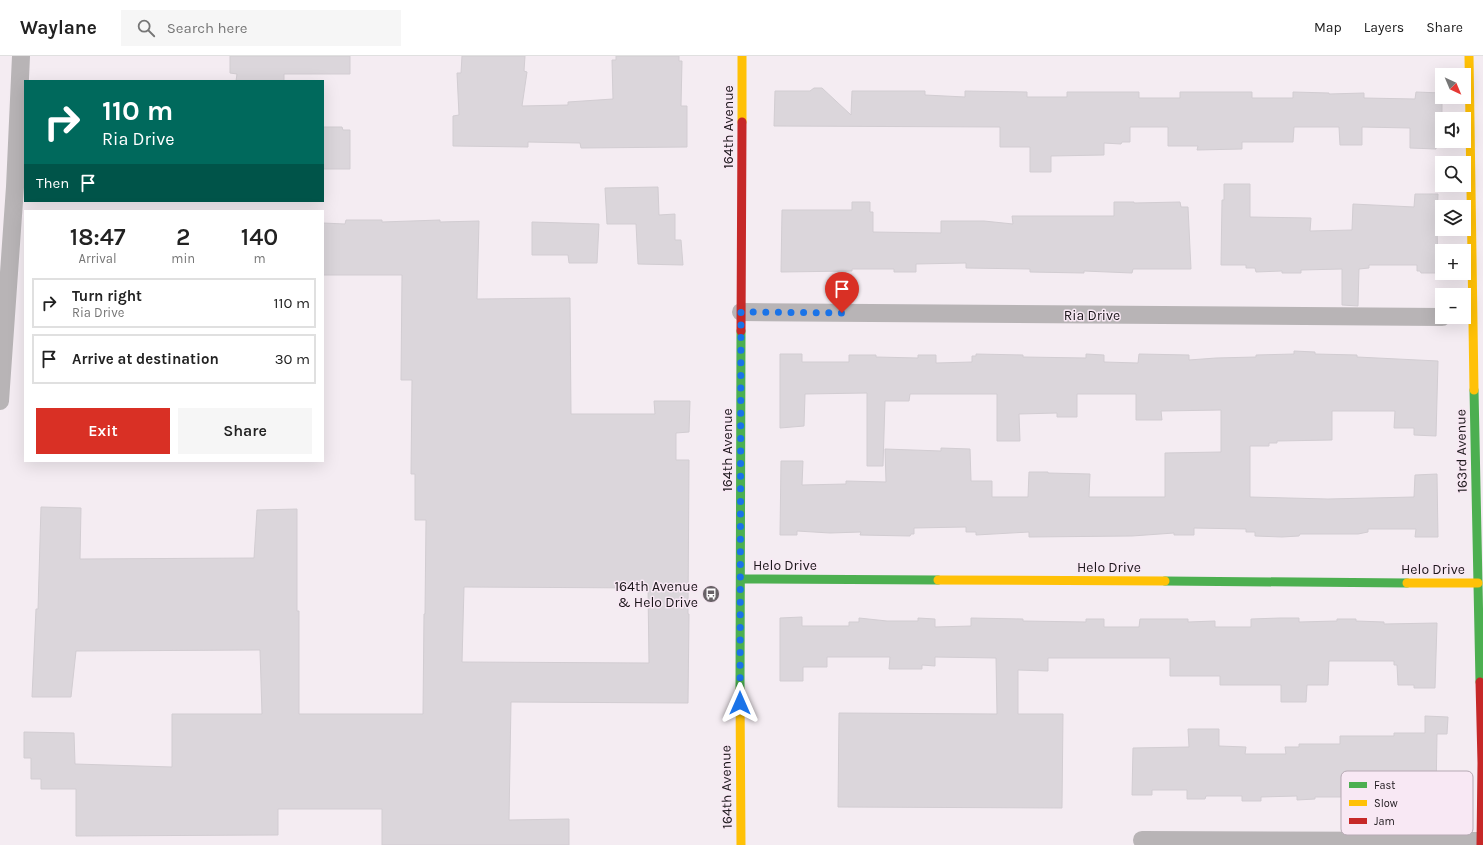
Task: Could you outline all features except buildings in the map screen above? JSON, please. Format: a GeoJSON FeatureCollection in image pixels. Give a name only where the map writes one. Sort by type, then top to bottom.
{"type":"FeatureCollection","features":[{"type":"Feature","properties":{"kind":"street"},"geometry":{"type":"LineString","coordinates":[[0,401],[15,187],[21,56]]}},
{"type":"Feature","properties":{"kind":"street","name":"164th Avenue"},"geometry":{"type":"LineString","coordinates":[[741,845],[742,56]]}},
{"type":"Feature","properties":{"kind":"street","name":"163rd Avenue"},"geometry":{"type":"LineString","coordinates":[[1468,288],[1469,56]]}},
{"type":"Feature","properties":{"kind":"street","name":"Ria Drive"},"geometry":{"type":"LineString","coordinates":[[741,312],[1435,317]]}},
{"type":"Feature","properties":{"kind":"street","name":"163rd Avenue"},"geometry":{"type":"LineString","coordinates":[[1468,324],[1483,763],[1481,843]]}},
{"type":"Feature","properties":{"kind":"street","name":"Helo Drive"},"geometry":{"type":"LineString","coordinates":[[741,579],[1478,583]]}},
{"type":"Feature","properties":{"kind":"street"},"geometry":{"type":"LineString","coordinates":[[1142,840],[1481,843]]}},
{"type":"Feature","properties":{"kind":"traffic: fast"},"geometry":{"type":"LineString","coordinates":[[740,690],[741,331]]}},
{"type":"Feature","properties":{"kind":"traffic: fast"},"geometry":{"type":"LineString","coordinates":[[1474,390],[1480,682]]}},
{"type":"Feature","properties":{"kind":"traffic: fast"},"geometry":{"type":"LineString","coordinates":[[741,579],[938,580]]}},
{"type":"Feature","properties":{"kind":"traffic: fast"},"geometry":{"type":"LineString","coordinates":[[1165,581],[1407,583]]}},
{"type":"Feature","properties":{"kind":"traffic: slow"},"geometry":{"type":"LineString","coordinates":[[742,56],[742,122]]}},
{"type":"Feature","properties":{"kind":"traffic: slow"},"geometry":{"type":"LineString","coordinates":[[1469,56],[1474,390]]}},
{"type":"Feature","properties":{"kind":"traffic: slow"},"geometry":{"type":"LineString","coordinates":[[938,580],[1165,581]]}},
{"type":"Feature","properties":{"kind":"traffic: slow"},"geometry":{"type":"LineString","coordinates":[[1407,583],[1478,583]]}},
{"type":"Feature","properties":{"kind":"traffic: slow"},"geometry":{"type":"LineString","coordinates":[[740,690],[741,845]]}},
{"type":"Feature","properties":{"kind":"traffic: jam"},"geometry":{"type":"LineString","coordinates":[[741,331],[742,122]]}},
{"type":"Feature","properties":{"kind":"traffic: jam"},"geometry":{"type":"LineString","coordinates":[[1480,682],[1482,763],[1481,845]]}},
{"type":"Feature","properties":{"kind":"place","name":"164th Avenue & Helo Drive"},"geometry":{"type":"Point","coordinates":[711,594]}},
{"type":"Feature","properties":{"kind":"route"},"geometry":{"type":"LineString","coordinates":[[740,703],[741,312],[842,313]]}}]}
